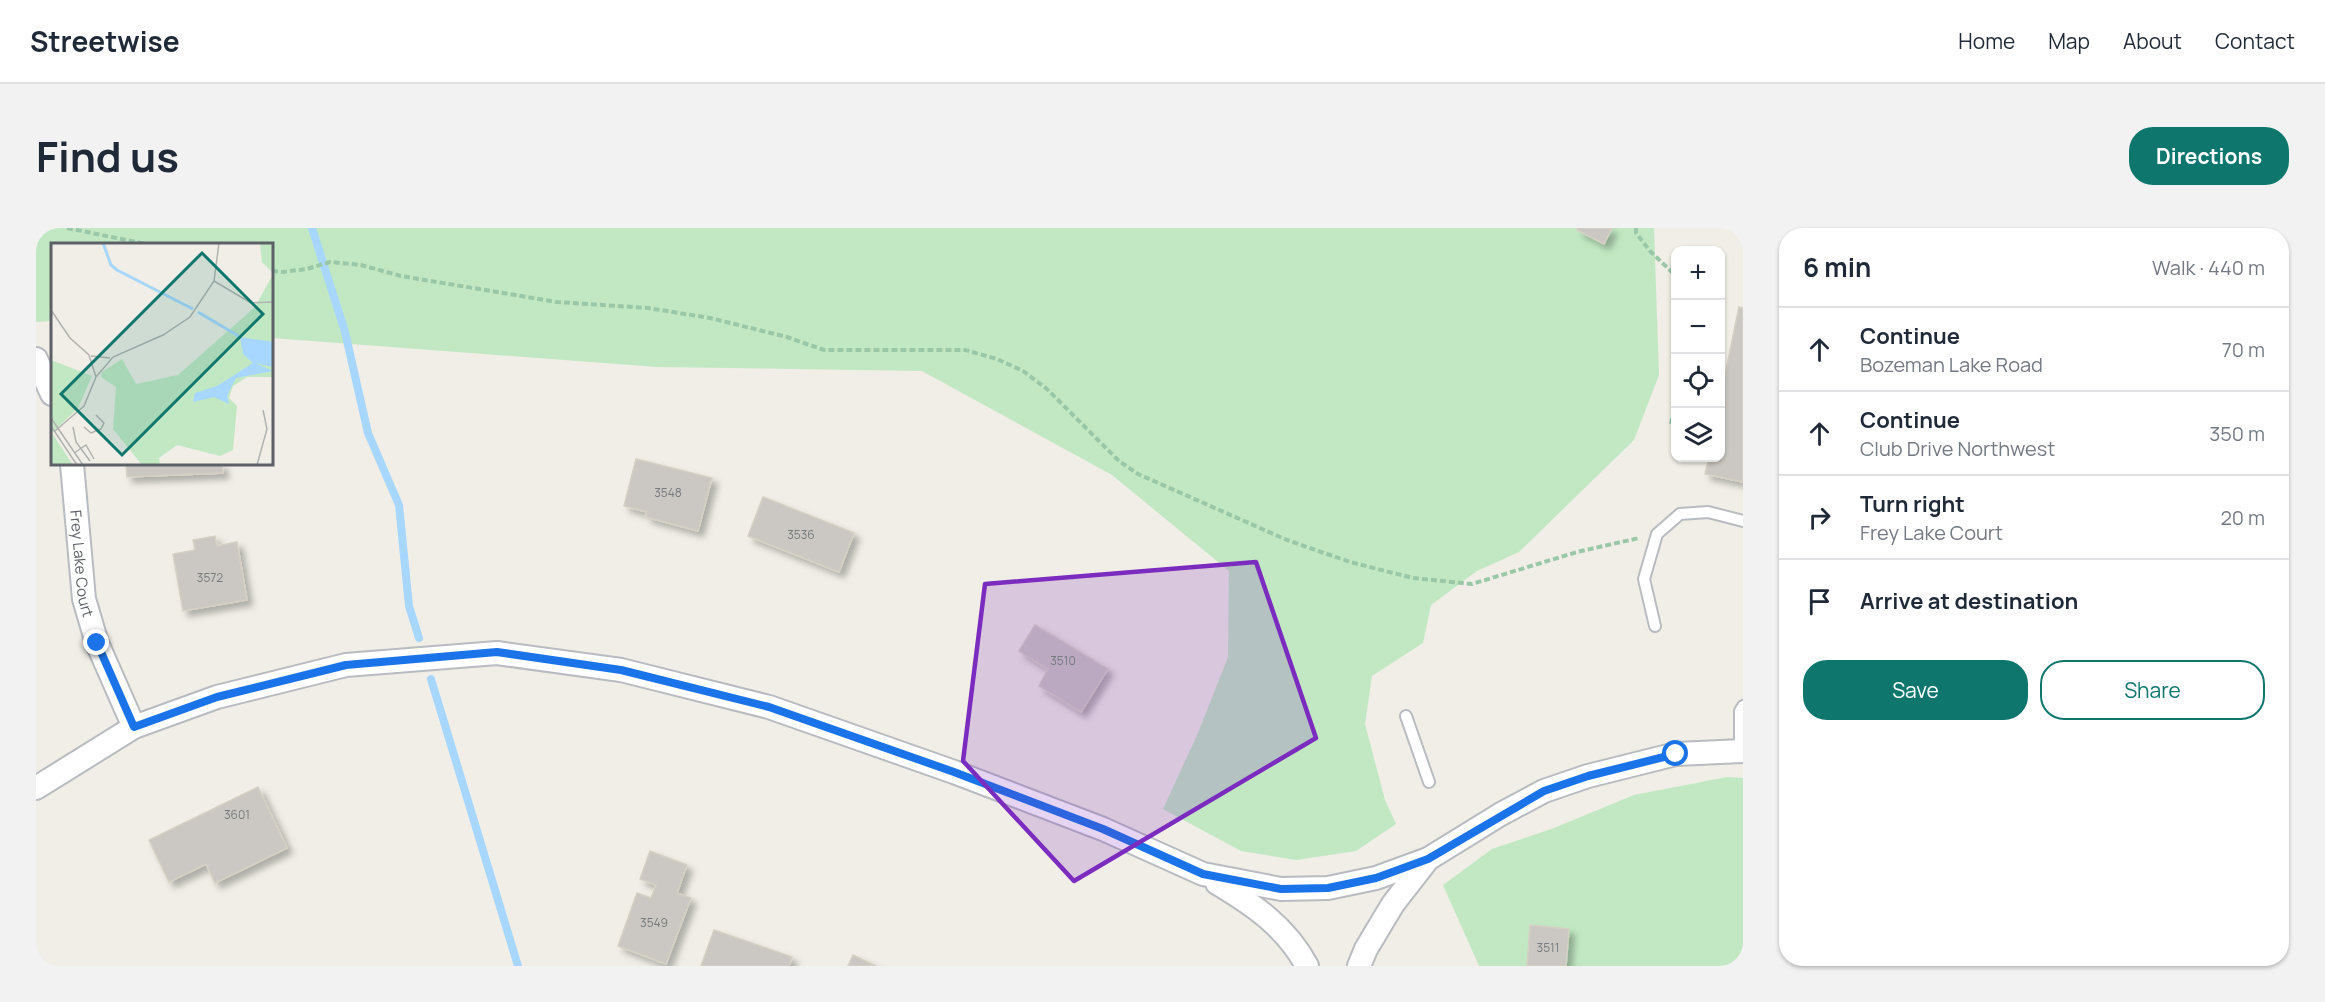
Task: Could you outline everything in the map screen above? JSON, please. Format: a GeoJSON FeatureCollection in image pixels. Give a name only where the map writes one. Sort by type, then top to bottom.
{"type":"FeatureCollection","features":[{"type":"Feature","properties":{"kind":"street"},"geometry":{"type":"LineString","coordinates":[[36,359],[51,392]]}},
{"type":"Feature","properties":{"kind":"street","name":"Frey Lake Court"},"geometry":{"type":"LineString","coordinates":[[72,465],[84,599],[97,643],[134,727]]}},
{"type":"Feature","properties":{"kind":"street"},"geometry":{"type":"LineString","coordinates":[[36,788],[134,727],[217,697],[346,665],[497,652],[621,670],[769,707],[954,772],[1103,829],[1203,874],[1255,906],[1292,942],[1307,966]]}},
{"type":"Feature","properties":{"kind":"street"},"geometry":{"type":"LineString","coordinates":[[1203,874],[1281,889],[1328,888],[1376,878],[1428,859],[1544,791],[1588,776],[1676,754],[1741,751]]}},
{"type":"Feature","properties":{"kind":"street"},"geometry":{"type":"LineString","coordinates":[[1359,966],[1366,949],[1394,904],[1428,859]]}},
{"type":"Feature","properties":{"kind":"lane"},"geometry":{"type":"LineString","coordinates":[[1655,626],[1644,579],[1658,534],[1680,514],[1708,512],[1743,521]]}},
{"type":"Feature","properties":{"kind":"lane"},"geometry":{"type":"LineString","coordinates":[[1741,751],[1740,711],[1743,706]]}},
{"type":"Feature","properties":{"kind":"lane"},"geometry":{"type":"LineString","coordinates":[[1406,716],[1429,782]]}},
{"type":"Feature","properties":{"kind":"path"},"geometry":{"type":"LineString","coordinates":[[67,228],[141,243]]}},
{"type":"Feature","properties":{"kind":"path"},"geometry":{"type":"LineString","coordinates":[[1636,228],[1636,233],[1650,251],[1671,271]]}},
{"type":"Feature","properties":{"kind":"path"},"geometry":{"type":"LineString","coordinates":[[273,271],[307,269],[330,262],[361,265],[401,276],[557,302],[648,308],[710,318],[787,337],[825,350],[965,350],[997,359],[1023,371],[1047,388],[1119,461],[1138,474],[1287,540],[1350,562],[1413,578],[1472,584],[1577,552],[1640,537]]}},
{"type":"Feature","properties":{"kind":"highlighted area"},"geometry":{"type":"Polygon","coordinates":[[[1256,562],[1316,738],[1074,881],[963,761],[985,584],[1256,562]]]}},
{"type":"Feature","properties":{"kind":"green space"},"geometry":{"type":"Polygon","coordinates":[[[36,228],[1654,228],[1659,375],[1634,440],[1519,552],[1477,571],[1431,605],[1423,643],[1372,676],[1365,724],[1385,800],[1396,824],[1356,851],[1296,860],[1241,851],[1163,809],[1198,733],[1228,657],[1229,571],[1112,475],[922,371],[657,367],[273,338],[273,243],[51,243],[51,321],[36,322],[36,228]]]}},
{"type":"Feature","properties":{"kind":"green space"},"geometry":{"type":"Polygon","coordinates":[[[1727,777],[1743,778],[1743,966],[1479,966],[1443,885],[1492,849],[1554,828],[1634,795],[1727,777]]]}},
{"type":"Feature","properties":{"kind":"building"},"geometry":{"type":"Polygon","coordinates":[[[1578,228],[1612,228],[1604,244],[1577,230],[1578,228]]]}},
{"type":"Feature","properties":{"kind":"building"},"geometry":{"type":"Polygon","coordinates":[[[1739,307],[1743,308],[1743,482],[1705,474],[1708,462],[1725,462],[1725,375],[1739,307]]]}},
{"type":"Feature","properties":{"kind":"building"},"geometry":{"type":"Polygon","coordinates":[[[636,459],[712,478],[698,531],[646,517],[647,512],[624,506],[636,459]]]}},
{"type":"Feature","properties":{"kind":"building"},"geometry":{"type":"Polygon","coordinates":[[[126,465],[222,465],[223,473],[127,477],[126,465]]]}},
{"type":"Feature","properties":{"kind":"building"},"geometry":{"type":"Polygon","coordinates":[[[763,497],[854,533],[839,572],[748,536],[763,497]]]}},
{"type":"Feature","properties":{"kind":"building"},"geometry":{"type":"Polygon","coordinates":[[[215,536],[217,546],[237,542],[247,600],[183,611],[173,554],[195,550],[193,540],[215,536]]]}},
{"type":"Feature","properties":{"kind":"building"},"geometry":{"type":"Polygon","coordinates":[[[1035,625],[1108,669],[1081,712],[1039,686],[1048,669],[1019,651],[1035,625]]]}},
{"type":"Feature","properties":{"kind":"building"},"geometry":{"type":"Polygon","coordinates":[[[258,787],[287,848],[215,883],[206,864],[169,882],[149,840],[258,787]]]}},
{"type":"Feature","properties":{"kind":"building"},"geometry":{"type":"Polygon","coordinates":[[[650,851],[687,865],[677,893],[691,898],[666,964],[618,946],[637,893],[651,898],[656,885],[640,879],[650,851]]]}},
{"type":"Feature","properties":{"kind":"building"},"geometry":{"type":"Polygon","coordinates":[[[1530,925],[1569,929],[1566,966],[1527,966],[1530,925]]]}},
{"type":"Feature","properties":{"kind":"building"},"geometry":{"type":"Polygon","coordinates":[[[714,930],[792,957],[789,966],[701,966],[714,930]]]}},
{"type":"Feature","properties":{"kind":"building"},"geometry":{"type":"Polygon","coordinates":[[[853,955],[876,966],[848,966],[853,955]]]}},
{"type":"Feature","properties":{"kind":"waterway"},"geometry":{"type":"LineString","coordinates":[[312,228],[345,332],[368,433],[399,505],[409,606],[419,638]]}},
{"type":"Feature","properties":{"kind":"waterway"},"geometry":{"type":"LineString","coordinates":[[431,679],[518,966]]}},
{"type":"Feature","properties":{"kind":"route"},"geometry":{"type":"LineString","coordinates":[[97,643],[134,727],[217,697],[346,665],[497,652],[621,670],[769,707],[954,772],[1103,829],[1203,874],[1281,889],[1328,888],[1376,878],[1428,859],[1501,814],[1544,791],[1588,776],[1676,754]]}}]}
